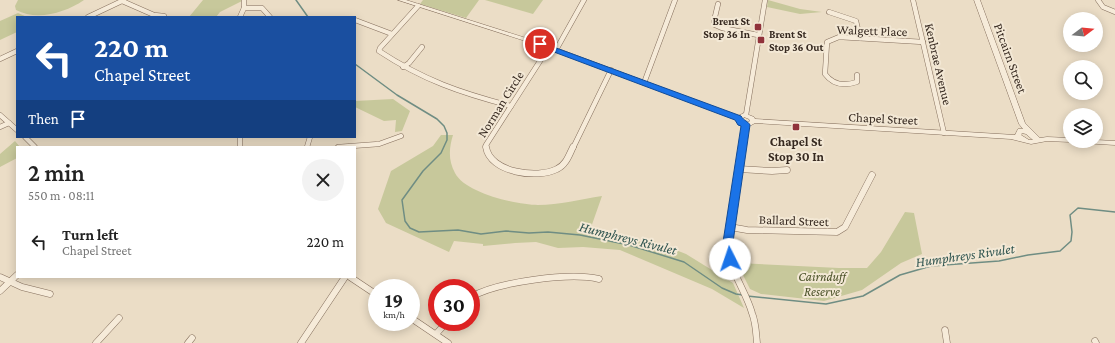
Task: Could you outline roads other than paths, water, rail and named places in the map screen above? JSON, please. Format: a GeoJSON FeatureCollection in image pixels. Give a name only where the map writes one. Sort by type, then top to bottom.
{"type":"FeatureCollection","features":[{"type":"Feature","properties":{"kind":"street"},"geometry":{"type":"LineString","coordinates":[[240,16],[244,8],[244,0]]}},
{"type":"Feature","properties":{"kind":"street"},"geometry":{"type":"LineString","coordinates":[[401,0],[549,47],[738,118],[741,123],[746,125],[754,121],[750,116],[746,115],[738,118]]}},
{"type":"Feature","properties":{"kind":"street"},"geometry":{"type":"LineString","coordinates":[[556,50],[584,0]]}},
{"type":"Feature","properties":{"kind":"street"},"geometry":{"type":"LineString","coordinates":[[644,83],[675,0]]}},
{"type":"Feature","properties":{"kind":"street"},"geometry":{"type":"LineString","coordinates":[[746,115],[758,35],[765,0]]}},
{"type":"Feature","properties":{"kind":"street","name":"Kenbrae Avenue"},"geometry":{"type":"LineString","coordinates":[[913,0],[944,133]]}},
{"type":"Feature","properties":{"kind":"street","name":"Pitcairn Street"},"geometry":{"type":"LineString","coordinates":[[977,0],[1020,132]]}},
{"type":"Feature","properties":{"kind":"street"},"geometry":{"type":"LineString","coordinates":[[1098,0],[1103,7],[1115,12]]}},
{"type":"Feature","properties":{"kind":"street"},"geometry":{"type":"LineString","coordinates":[[90,16],[123,1],[154,14],[164,16]]}},
{"type":"Feature","properties":{"kind":"street"},"geometry":{"type":"LineString","coordinates":[[718,4],[714,22],[716,26],[758,35]]}},
{"type":"Feature","properties":{"kind":"street"},"geometry":{"type":"LineString","coordinates":[[418,6],[392,34],[379,51],[420,77],[452,90],[511,106]]}},
{"type":"Feature","properties":{"kind":"street"},"geometry":{"type":"LineString","coordinates":[[244,8],[262,8],[269,16]]}},
{"type":"Feature","properties":{"kind":"street"},"geometry":{"type":"LineString","coordinates":[[829,12],[856,21],[860,38]]}},
{"type":"Feature","properties":{"kind":"street"},"geometry":{"type":"LineString","coordinates":[[356,20],[392,34]]}},
{"type":"Feature","properties":{"kind":"street","name":"Walgett Place"},"geometry":{"type":"LineString","coordinates":[[857,75],[858,81],[853,84],[837,84],[828,79],[825,74],[826,44],[829,40],[839,37],[923,42]]}},
{"type":"Feature","properties":{"kind":"street"},"geometry":{"type":"LineString","coordinates":[[403,67],[422,47]]}},
{"type":"Feature","properties":{"kind":"street","name":"Norman Circle"},"geometry":{"type":"LineString","coordinates":[[549,47],[488,142],[486,148],[487,155],[498,164],[513,171],[530,174],[551,172],[557,170],[564,164],[611,70]]}},
{"type":"Feature","properties":{"kind":"street"},"geometry":{"type":"LineString","coordinates":[[0,59],[16,51]]}},
{"type":"Feature","properties":{"kind":"street"},"geometry":{"type":"LineString","coordinates":[[0,115],[16,129]]}},
{"type":"Feature","properties":{"kind":"street","name":"Chapel Street"},"geometry":{"type":"LineString","coordinates":[[754,121],[1011,137],[1020,132],[1047,139],[1063,140]]}},
{"type":"Feature","properties":{"kind":"street"},"geometry":{"type":"LineString","coordinates":[[0,127],[9,123]]}},
{"type":"Feature","properties":{"kind":"street"},"geometry":{"type":"LineString","coordinates":[[746,125],[728,250],[730,259],[740,285],[750,304],[756,323],[757,343]]}},
{"type":"Feature","properties":{"kind":"street"},"geometry":{"type":"LineString","coordinates":[[353,146],[384,144],[401,136]]}},
{"type":"Feature","properties":{"kind":"street"},"geometry":{"type":"LineString","coordinates":[[26,138],[34,146]]}},
{"type":"Feature","properties":{"kind":"street"},"geometry":{"type":"LineString","coordinates":[[1103,142],[1115,143]]}},
{"type":"Feature","properties":{"kind":"street"},"geometry":{"type":"LineString","coordinates":[[740,169],[772,171],[787,170]]}},
{"type":"Feature","properties":{"kind":"street","name":"Ballard Street"},"geometry":{"type":"LineString","coordinates":[[730,228],[828,233],[841,231],[845,227],[872,175]]}},
{"type":"Feature","properties":{"kind":"street"},"geometry":{"type":"LineString","coordinates":[[0,291],[16,276]]}},
{"type":"Feature","properties":{"kind":"street"},"geometry":{"type":"LineString","coordinates":[[480,292],[488,288],[504,285],[586,276],[598,279]]}},
{"type":"Feature","properties":{"kind":"street"},"geometry":{"type":"LineString","coordinates":[[0,277],[10,282],[50,294]]}},
{"type":"Feature","properties":{"kind":"street"},"geometry":{"type":"LineString","coordinates":[[301,343],[344,278]]}},
{"type":"Feature","properties":{"kind":"street"},"geometry":{"type":"LineString","coordinates":[[352,278],[368,289]]}},
{"type":"Feature","properties":{"kind":"street"},"geometry":{"type":"LineString","coordinates":[[96,343],[119,318]]}},
{"type":"Feature","properties":{"kind":"street"},"geometry":{"type":"LineString","coordinates":[[420,324],[448,343]]}},
{"type":"Feature","properties":{"kind":"street"},"geometry":{"type":"LineString","coordinates":[[945,330],[947,343]]}},
{"type":"Feature","properties":{"kind":"street"},"geometry":{"type":"LineString","coordinates":[[436,334],[439,331]]}},
{"type":"Feature","properties":{"kind":"waterway","name":"Humphreys Rivulet"},"geometry":{"type":"LineString","coordinates":[[296,0],[307,16]]}},
{"type":"Feature","properties":{"kind":"waterway","name":"Humphreys Rivulet"},"geometry":{"type":"LineString","coordinates":[[356,65],[397,95],[437,119],[444,126],[447,133],[447,140],[441,153],[423,171],[402,200],[405,221],[410,228],[419,232],[458,230],[481,234],[506,231],[529,233],[548,232],[580,235],[629,245],[684,262],[722,288],[736,294],[743,295]]}},
{"type":"Feature","properties":{"kind":"waterway","name":"Humphreys Rivulet"},"geometry":{"type":"LineString","coordinates":[[747,296],[826,304],[863,296],[900,275],[931,266],[999,261],[1028,255],[1060,251],[1071,241],[1072,232],[1070,215],[1078,208],[1115,212]]}},
{"type":"Feature","properties":{"kind":"place","name":"Brent St Stop 36 In"},"geometry":{"type":"Point","coordinates":[758,27]}},
{"type":"Feature","properties":{"kind":"place","name":"Brent St Stop 36 Out"},"geometry":{"type":"Point","coordinates":[761,40]}},
{"type":"Feature","properties":{"kind":"place","name":"Chapel St Stop 30 In"},"geometry":{"type":"Point","coordinates":[796,127]}},
{"type":"Feature","properties":{"kind":"park label","name":"Cairnduff Reserve"},"geometry":{"type":"Point","coordinates":[822,284]}}]}
